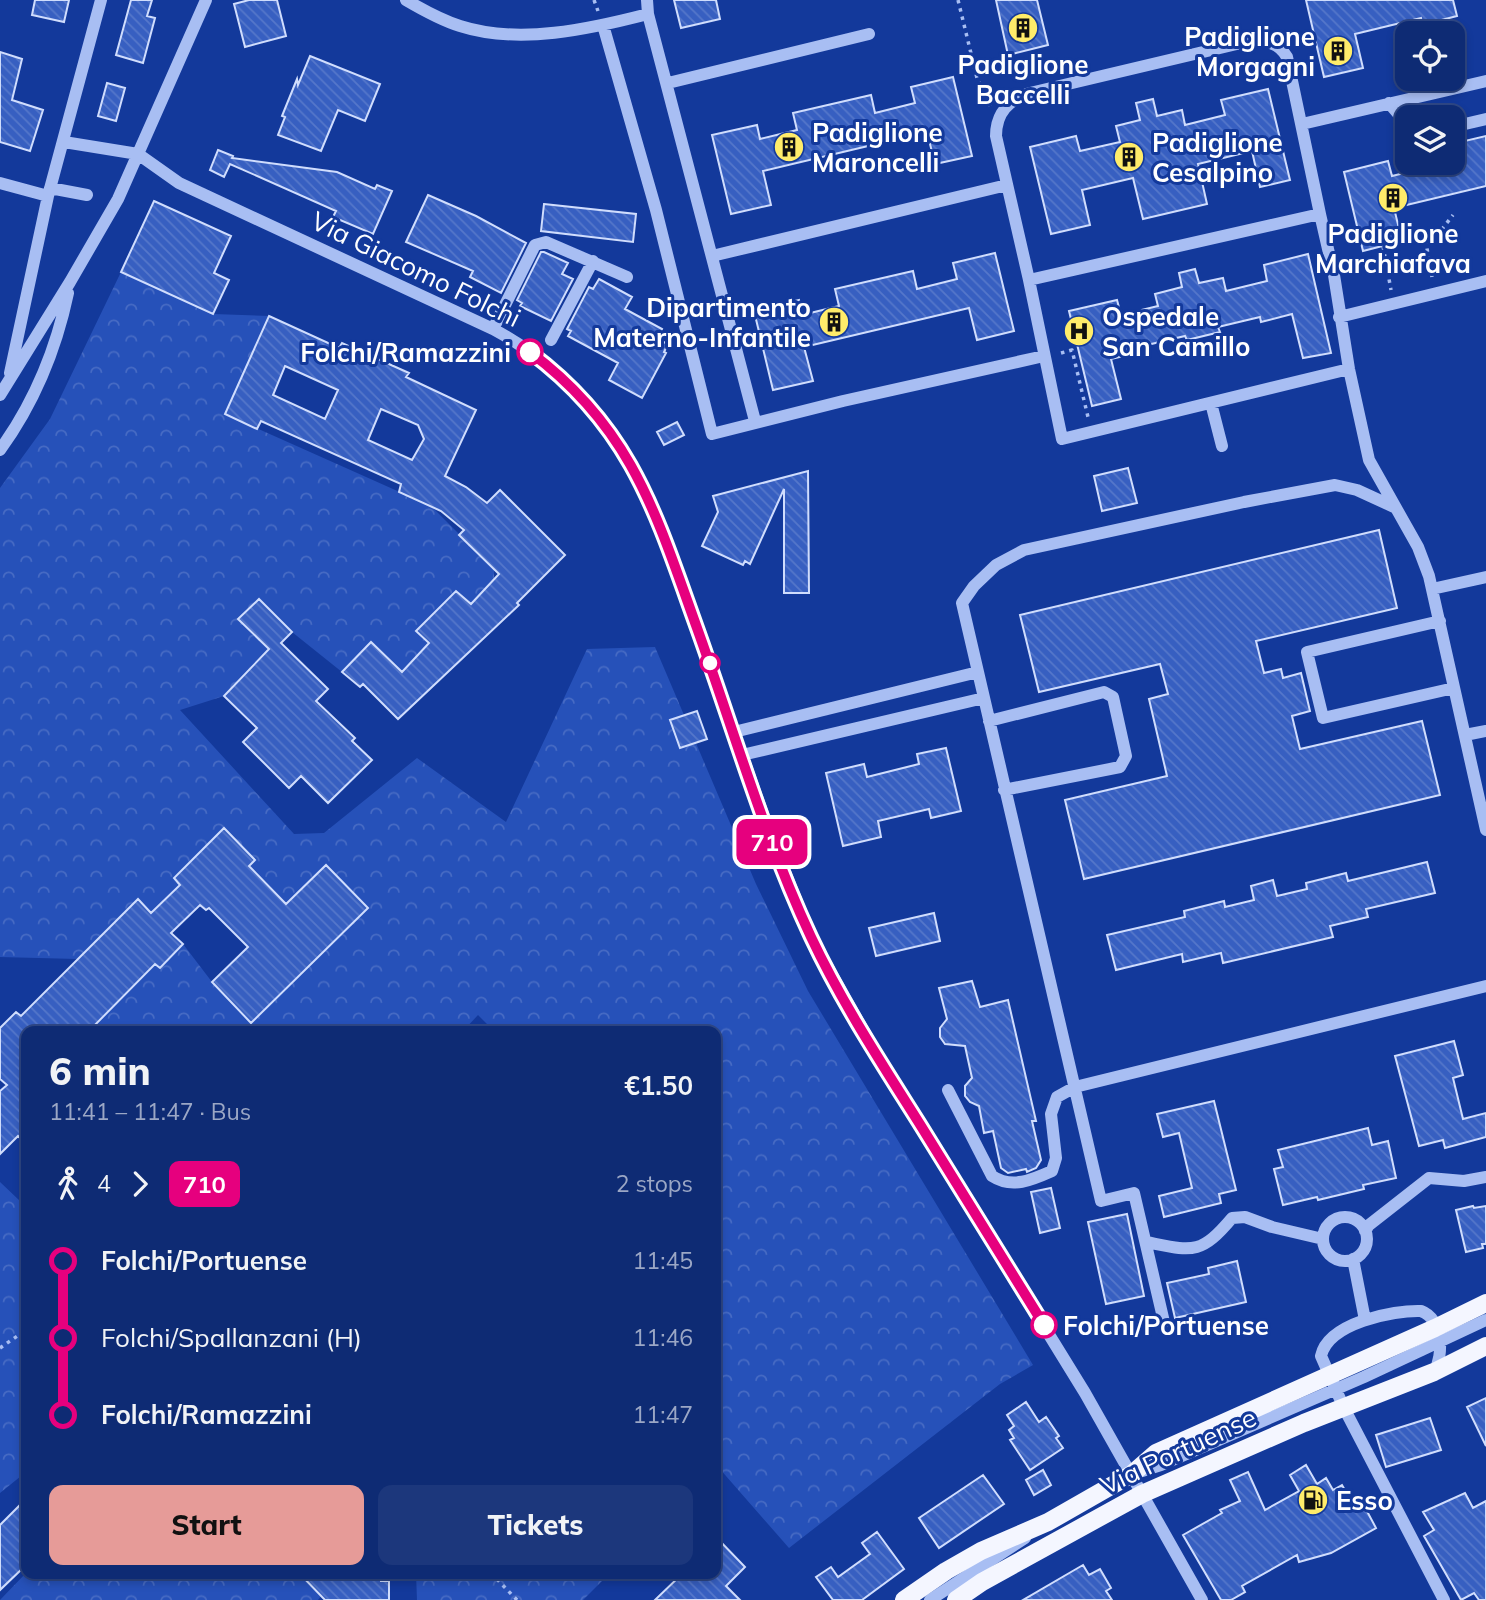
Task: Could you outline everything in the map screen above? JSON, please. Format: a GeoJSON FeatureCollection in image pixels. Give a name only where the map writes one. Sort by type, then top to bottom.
{"type":"FeatureCollection","features":[{"type":"Feature","properties":{"kind":"main road","name":"Via Portuense"},"geometry":{"type":"LineString","coordinates":[[956,1600],[1137,1484],[1156,1453],[1185,1438],[1332,1383],[1438,1335],[1486,1303]]}},
{"type":"Feature","properties":{"kind":"main road","name":"Via Portuense"},"geometry":{"type":"LineString","coordinates":[[904,1600],[981,1551],[1137,1484],[1434,1372],[1486,1346]]}},
{"type":"Feature","properties":{"kind":"street"},"geometry":{"type":"LineString","coordinates":[[8,384],[49,192],[101,0]]}},
{"type":"Feature","properties":{"kind":"street"},"geometry":{"type":"LineString","coordinates":[[0,396],[118,198],[205,0]]}},
{"type":"Feature","properties":{"kind":"street"},"geometry":{"type":"LineString","coordinates":[[406,0],[450,22],[482,30],[546,34],[603,25],[648,14]]}},
{"type":"Feature","properties":{"kind":"street"},"geometry":{"type":"LineString","coordinates":[[647,0],[648,14],[755,421]]}},
{"type":"Feature","properties":{"kind":"street"},"geometry":{"type":"LineString","coordinates":[[603,25],[656,210],[712,434],[755,421],[1044,356]]}},
{"type":"Feature","properties":{"kind":"street"},"geometry":{"type":"LineString","coordinates":[[668,83],[869,34]]}},
{"type":"Feature","properties":{"kind":"street"},"geometry":{"type":"LineString","coordinates":[[1349,369],[1062,439],[996,136],[1000,113],[1013,99],[1030,93],[1241,43],[1273,43],[1280,47],[1287,57],[1334,275],[1349,369],[1370,460],[1418,547],[1432,589],[1486,830]]}},
{"type":"Feature","properties":{"kind":"street"},"geometry":{"type":"LineString","coordinates":[[1301,124],[1486,81]]}},
{"type":"Feature","properties":{"kind":"street"},"geometry":{"type":"LineString","coordinates":[[1389,103],[1395,110]]}},
{"type":"Feature","properties":{"kind":"street"},"geometry":{"type":"LineString","coordinates":[[1465,124],[1486,119]]}},
{"type":"Feature","properties":{"kind":"street"},"geometry":{"type":"LineString","coordinates":[[64,142],[138,154]]}},
{"type":"Feature","properties":{"kind":"street","name":"Via Giacomo Folchi"},"geometry":{"type":"LineString","coordinates":[[138,154],[179,183],[493,329],[524,347],[558,373],[592,409],[622,447],[650,500],[786,878],[832,978],[1072,1372],[1202,1600]]}},
{"type":"Feature","properties":{"kind":"street"},"geometry":{"type":"LineString","coordinates":[[0,183],[49,192],[87,195]]}},
{"type":"Feature","properties":{"kind":"street"},"geometry":{"type":"LineString","coordinates":[[712,256],[1007,185]]}},
{"type":"Feature","properties":{"kind":"street"},"geometry":{"type":"LineString","coordinates":[[1029,280],[1320,214]]}},
{"type":"Feature","properties":{"kind":"street"},"geometry":{"type":"LineString","coordinates":[[493,329],[535,245],[546,242],[626,277]]}},
{"type":"Feature","properties":{"kind":"street"},"geometry":{"type":"LineString","coordinates":[[551,340],[593,261]]}},
{"type":"Feature","properties":{"kind":"street"},"geometry":{"type":"LineString","coordinates":[[1339,317],[1486,281]]}},
{"type":"Feature","properties":{"kind":"street"},"geometry":{"type":"LineString","coordinates":[[0,450],[46,368],[60,326],[70,282]]}},
{"type":"Feature","properties":{"kind":"street"},"geometry":{"type":"LineString","coordinates":[[1211,403],[1222,446]]}},
{"type":"Feature","properties":{"kind":"street"},"geometry":{"type":"LineString","coordinates":[[1164,1322],[1134,1193],[1101,1201],[962,603],[974,586],[996,565],[1024,550],[1335,485],[1357,490],[1394,507]]}},
{"type":"Feature","properties":{"kind":"street"},"geometry":{"type":"LineString","coordinates":[[1432,589],[1486,577]]}},
{"type":"Feature","properties":{"kind":"street"},"geometry":{"type":"LineString","coordinates":[[1440,621],[1307,652],[1323,718],[1454,688]]}},
{"type":"Feature","properties":{"kind":"street"},"geometry":{"type":"LineString","coordinates":[[734,732],[978,672]]}},
{"type":"Feature","properties":{"kind":"street"},"geometry":{"type":"LineString","coordinates":[[989,721],[1104,692],[1113,697],[1126,756],[1120,767],[1004,790]]}},
{"type":"Feature","properties":{"kind":"street"},"geometry":{"type":"LineString","coordinates":[[742,755],[984,698]]}},
{"type":"Feature","properties":{"kind":"street"},"geometry":{"type":"LineString","coordinates":[[1465,736],[1486,731]]}},
{"type":"Feature","properties":{"kind":"street"},"geometry":{"type":"LineString","coordinates":[[948,1090],[992,1176],[1002,1182],[1033,1180],[1052,1171],[1056,1158],[1051,1114],[1057,1097],[1075,1087],[1486,986]]}},
{"type":"Feature","properties":{"kind":"street"},"geometry":{"type":"LineString","coordinates":[[1365,1231],[1429,1178],[1464,1181],[1486,1177]]}},
{"type":"Feature","properties":{"kind":"street"},"geometry":{"type":"LineString","coordinates":[[1146,1242],[1188,1251],[1206,1244],[1232,1218],[1245,1217],[1272,1227],[1323,1239]]}},
{"type":"Feature","properties":{"kind":"street"},"geometry":{"type":"LineString","coordinates":[[1340,1218],[1355,1220],[1365,1231],[1366,1244],[1363,1251],[1353,1259],[1346,1261],[1332,1257],[1327,1252],[1323,1239],[1328,1226],[1340,1218]]}},
{"type":"Feature","properties":{"kind":"street"},"geometry":{"type":"LineString","coordinates":[[1353,1259],[1365,1320]]}},
{"type":"Feature","properties":{"kind":"street"},"geometry":{"type":"LineString","coordinates":[[1434,1372],[1441,1357],[1438,1335],[1427,1313],[1421,1311],[1365,1320],[1337,1334],[1326,1344],[1321,1359],[1444,1600]]}},
{"type":"Feature","properties":{"kind":"street","name":"Via Portuense"},"geometry":{"type":"LineString","coordinates":[[1438,1335],[1486,1320]]}},
{"type":"Feature","properties":{"kind":"street","name":"Via Portuense"},"geometry":{"type":"LineString","coordinates":[[930,1600],[1048,1522]]}},
{"type":"Feature","properties":{"kind":"path"},"geometry":{"type":"LineString","coordinates":[[958,0],[976,78],[998,120]]}},
{"type":"Feature","properties":{"kind":"path"},"geometry":{"type":"LineString","coordinates":[[1436,293],[1425,237],[1439,233],[1454,215]]}},
{"type":"Feature","properties":{"kind":"path"},"geometry":{"type":"LineString","coordinates":[[1383,246],[1393,303]]}},
{"type":"Feature","properties":{"kind":"path"},"geometry":{"type":"LineString","coordinates":[[1044,356],[1072,350],[1092,432]]}},
{"type":"Feature","properties":{"kind":"path"},"geometry":{"type":"LineString","coordinates":[[0,1348],[21,1333]]}},
{"type":"Feature","properties":{"kind":"path"},"geometry":{"type":"LineString","coordinates":[[497,1579],[517,1600]]}},
{"type":"Feature","properties":{"kind":"green space"},"geometry":{"type":"Polygon","coordinates":[[[121,272],[213,314],[269,316],[225,414],[431,506],[494,569],[494,579],[471,604],[456,591],[416,631],[429,643],[402,672],[371,642],[342,672],[292,632],[258,599],[239,619],[269,649],[224,696],[180,710],[294,834],[324,833],[417,758],[506,822],[587,649],[655,647],[756,884],[808,991],[1033,1365],[1000,1384],[789,1548],[721,1470],[721,1026],[489,1026],[478,1015],[468,1026],[94,1026],[155,964],[160,968],[183,944],[212,982],[251,1022],[300,891],[285,903],[249,866],[255,860],[224,828],[174,877],[180,885],[151,913],[138,899],[78,959],[0,957],[0,488],[50,419],[121,272]]]}},
{"type":"Feature","properties":{"kind":"green space"},"geometry":{"type":"Polygon","coordinates":[[[0,1182],[20,1201],[21,1476],[0,1493],[0,1182]]]}},
{"type":"Feature","properties":{"kind":"green space"},"geometry":{"type":"Polygon","coordinates":[[[21,1578],[305,1579],[321,1596],[318,1600],[0,1600],[21,1578]]]}},
{"type":"Feature","properties":{"kind":"green space"},"geometry":{"type":"Polygon","coordinates":[[[416,1579],[604,1579],[583,1600],[417,1600],[416,1579]]]}},
{"type":"Feature","properties":{"kind":"building"},"geometry":{"type":"Polygon","coordinates":[[[35,0],[69,0],[64,22],[32,15],[35,0]]]}},
{"type":"Feature","properties":{"kind":"building"},"geometry":{"type":"Polygon","coordinates":[[[131,0],[152,0],[147,16],[155,18],[143,63],[116,55],[131,0]]]}},
{"type":"Feature","properties":{"kind":"building"},"geometry":{"type":"Polygon","coordinates":[[[249,0],[277,0],[286,36],[245,47],[234,4],[249,0]]]}},
{"type":"Feature","properties":{"kind":"building"},"geometry":{"type":"Polygon","coordinates":[[[674,0],[716,0],[720,19],[681,28],[674,0]]]}},
{"type":"Feature","properties":{"kind":"building","name":"Padiglione Baccelli"},"geometry":{"type":"Polygon","coordinates":[[[996,0],[1037,0],[1048,45],[1008,55],[996,0]]]}},
{"type":"Feature","properties":{"kind":"building","name":"Padiglione Morgagni"},"geometry":{"type":"Polygon","coordinates":[[[1306,0],[1453,0],[1457,16],[1438,21],[1421,21],[1421,18],[1395,21],[1395,24],[1355,34],[1363,68],[1324,77],[1306,0]]]}},
{"type":"Feature","properties":{"kind":"building"},"geometry":{"type":"Polygon","coordinates":[[[0,52],[22,59],[12,100],[43,110],[30,151],[0,142],[0,52]]]}},
{"type":"Feature","properties":{"kind":"building"},"geometry":{"type":"Polygon","coordinates":[[[310,56],[380,84],[365,121],[338,110],[321,151],[278,135],[285,117],[282,116],[310,56]]]}},
{"type":"Feature","properties":{"kind":"building","name":"Padiglione Maroncelli"},"geometry":{"type":"Polygon","coordinates":[[[953,77],[972,156],[935,164],[927,132],[763,171],[771,205],[731,214],[712,135],[757,125],[760,139],[797,130],[793,113],[871,95],[875,113],[915,103],[911,87],[953,77]]]}},
{"type":"Feature","properties":{"kind":"building"},"geometry":{"type":"Polygon","coordinates":[[[107,83],[125,88],[116,121],[98,116],[107,83]]]}},
{"type":"Feature","properties":{"kind":"building","name":"Padiglione Cesalpino"},"geometry":{"type":"Polygon","coordinates":[[[1268,89],[1290,180],[1260,187],[1252,151],[1198,164],[1207,204],[1143,219],[1133,178],[1082,190],[1090,225],[1051,234],[1030,147],[1076,136],[1080,151],[1120,142],[1116,126],[1140,120],[1136,103],[1153,99],[1157,116],[1182,110],[1185,125],[1225,115],[1221,100],[1268,89]]]}},
{"type":"Feature","properties":{"kind":"building","name":"Padiglione Marchiafava"},"geometry":{"type":"Polygon","coordinates":[[[1486,136],[1486,186],[1394,208],[1402,241],[1363,251],[1344,172],[1388,161],[1392,176],[1465,175],[1465,141],[1486,136]]]}},
{"type":"Feature","properties":{"kind":"building"},"geometry":{"type":"Polygon","coordinates":[[[218,150],[233,156],[232,158],[337,172],[375,189],[377,185],[392,191],[373,234],[333,217],[336,211],[230,164],[224,177],[210,170],[218,150]]]}},
{"type":"Feature","properties":{"kind":"building"},"geometry":{"type":"Polygon","coordinates":[[[428,195],[476,216],[526,243],[501,293],[470,277],[473,271],[406,242],[428,195]]]}},
{"type":"Feature","properties":{"kind":"building"},"geometry":{"type":"Polygon","coordinates":[[[154,201],[231,236],[214,273],[229,280],[213,314],[121,272],[154,201]]]}},
{"type":"Feature","properties":{"kind":"building"},"geometry":{"type":"Polygon","coordinates":[[[544,204],[636,214],[633,242],[541,231],[544,204]]]}},
{"type":"Feature","properties":{"kind":"building"},"geometry":{"type":"Polygon","coordinates":[[[541,252],[568,263],[562,274],[573,279],[551,321],[520,306],[522,303],[517,300],[541,252]]]}},
{"type":"Feature","properties":{"kind":"building","name":"Dipartimento Materno-Infantile"},"geometry":{"type":"Polygon","coordinates":[[[995,253],[1014,331],[977,340],[969,308],[804,347],[813,381],[773,390],[754,311],[799,300],[802,315],[839,306],[835,289],[913,271],[917,289],[957,279],[953,263],[995,253]]]}},
{"type":"Feature","properties":{"kind":"building"},"geometry":{"type":"Polygon","coordinates":[[[1308,254],[1331,353],[1303,358],[1292,314],[1261,322],[1260,317],[1218,327],[1220,332],[1187,340],[1185,336],[1143,346],[1145,351],[1111,359],[1121,399],[1092,406],[1069,311],[1117,300],[1121,315],[1158,306],[1155,294],[1182,287],[1179,273],[1195,269],[1199,283],[1223,278],[1226,291],[1267,281],[1264,265],[1308,254]]]}},
{"type":"Feature","properties":{"kind":"building"},"geometry":{"type":"Polygon","coordinates":[[[599,279],[632,297],[625,309],[662,329],[657,339],[668,344],[664,352],[666,353],[642,398],[609,380],[618,363],[568,336],[571,331],[567,329],[589,287],[593,289],[599,279]]]}},
{"type":"Feature","properties":{"kind":"building"},"geometry":{"type":"Polygon","coordinates":[[[269,316],[339,348],[342,343],[409,373],[406,377],[476,410],[445,476],[466,487],[487,503],[500,490],[565,555],[517,603],[519,605],[398,719],[363,684],[360,687],[342,672],[371,642],[402,672],[429,643],[416,631],[456,591],[471,604],[499,574],[459,535],[464,530],[441,511],[399,492],[401,484],[261,421],[257,429],[225,414],[269,316]],[[285,366],[273,395],[325,419],[338,390],[285,366]],[[381,409],[368,440],[412,460],[424,439],[418,425],[381,409]]]}},
{"type":"Feature","properties":{"kind":"building"},"geometry":{"type":"Polygon","coordinates":[[[677,422],[684,435],[664,445],[657,432],[677,422]]]}},
{"type":"Feature","properties":{"kind":"building"},"geometry":{"type":"Polygon","coordinates":[[[1128,468],[1137,503],[1102,511],[1094,476],[1128,468]]]}},
{"type":"Feature","properties":{"kind":"building"},"geometry":{"type":"Polygon","coordinates":[[[808,471],[809,593],[784,593],[784,489],[750,564],[745,561],[743,565],[702,546],[718,512],[713,496],[808,471]]]}},
{"type":"Feature","properties":{"kind":"building"},"geometry":{"type":"Polygon","coordinates":[[[1379,530],[1397,608],[1256,641],[1264,673],[1281,669],[1283,678],[1301,673],[1310,711],[1292,716],[1300,749],[1422,721],[1440,795],[1084,879],[1065,800],[1167,776],[1149,699],[1168,694],[1160,664],[1039,692],[1020,615],[1379,530]]]}},
{"type":"Feature","properties":{"kind":"building"},"geometry":{"type":"Polygon","coordinates":[[[259,599],[292,632],[281,643],[328,689],[316,701],[355,738],[352,741],[372,760],[328,803],[301,776],[289,788],[243,742],[257,728],[224,696],[269,649],[238,619],[259,599]]]}},
{"type":"Feature","properties":{"kind":"building"},"geometry":{"type":"Polygon","coordinates":[[[697,711],[707,739],[680,748],[670,720],[697,711]]]}},
{"type":"Feature","properties":{"kind":"building"},"geometry":{"type":"Polygon","coordinates":[[[946,748],[961,811],[931,818],[929,809],[878,821],[881,837],[843,846],[826,773],[864,764],[867,777],[919,764],[917,754],[946,748]]]}},
{"type":"Feature","properties":{"kind":"building"},"geometry":{"type":"Polygon","coordinates":[[[224,828],[255,860],[249,866],[286,904],[326,865],[368,908],[251,1023],[212,982],[248,947],[209,908],[206,910],[200,905],[171,933],[183,944],[160,968],[155,964],[94,1026],[21,1026],[21,1139],[18,1136],[0,1154],[0,1091],[7,1085],[0,1079],[0,1028],[16,1012],[21,1016],[138,899],[151,913],[180,885],[174,878],[224,828]]]}},
{"type":"Feature","properties":{"kind":"building"},"geometry":{"type":"Polygon","coordinates":[[[1427,862],[1435,893],[1366,909],[1368,917],[1330,926],[1333,937],[1223,963],[1221,953],[1183,962],[1182,954],[1116,970],[1107,935],[1185,917],[1184,911],[1224,901],[1225,907],[1254,900],[1251,886],[1273,880],[1277,896],[1307,889],[1306,883],[1346,873],[1348,881],[1427,862]]]}},
{"type":"Feature","properties":{"kind":"building"},"geometry":{"type":"Polygon","coordinates":[[[934,913],[940,941],[876,956],[869,928],[934,913]]]}},
{"type":"Feature","properties":{"kind":"building"},"geometry":{"type":"Polygon","coordinates":[[[972,981],[980,1007],[1008,1000],[1036,1121],[1032,1121],[1041,1160],[1036,1168],[1027,1172],[1026,1169],[1008,1173],[1001,1168],[993,1131],[984,1133],[979,1106],[965,1096],[965,1086],[972,1078],[965,1046],[945,1044],[940,1037],[940,1028],[947,1019],[939,988],[972,981]]]}},
{"type":"Feature","properties":{"kind":"building"},"geometry":{"type":"Polygon","coordinates":[[[1454,1041],[1463,1075],[1453,1078],[1463,1119],[1486,1113],[1486,1137],[1445,1148],[1443,1140],[1419,1146],[1395,1056],[1454,1041]]]}},
{"type":"Feature","properties":{"kind":"building"},"geometry":{"type":"Polygon","coordinates":[[[1214,1101],[1236,1190],[1219,1194],[1221,1203],[1164,1217],[1159,1196],[1192,1188],[1179,1133],[1163,1137],[1157,1114],[1214,1101]]]}},
{"type":"Feature","properties":{"kind":"building"},"geometry":{"type":"Polygon","coordinates":[[[1368,1128],[1372,1145],[1388,1141],[1396,1178],[1363,1185],[1364,1189],[1318,1200],[1317,1197],[1283,1205],[1274,1169],[1283,1167],[1278,1150],[1368,1128]]]}},
{"type":"Feature","properties":{"kind":"building"},"geometry":{"type":"Polygon","coordinates":[[[1051,1188],[1060,1228],[1040,1233],[1031,1192],[1051,1188]]]}},
{"type":"Feature","properties":{"kind":"building"},"geometry":{"type":"Polygon","coordinates":[[[1486,1206],[1486,1244],[1482,1244],[1483,1248],[1466,1252],[1456,1210],[1486,1206]]]}},
{"type":"Feature","properties":{"kind":"building"},"geometry":{"type":"Polygon","coordinates":[[[1127,1214],[1144,1296],[1106,1304],[1088,1222],[1127,1214]]]}},
{"type":"Feature","properties":{"kind":"building"},"geometry":{"type":"Polygon","coordinates":[[[1237,1261],[1246,1302],[1175,1318],[1167,1283],[1209,1274],[1208,1268],[1237,1261]]]}},
{"type":"Feature","properties":{"kind":"building"},"geometry":{"type":"Polygon","coordinates":[[[1486,1398],[1486,1446],[1467,1407],[1486,1398]]]}},
{"type":"Feature","properties":{"kind":"building"},"geometry":{"type":"Polygon","coordinates":[[[1026,1402],[1039,1422],[1046,1417],[1059,1436],[1056,1438],[1063,1448],[1030,1470],[1010,1440],[1014,1438],[1009,1430],[1014,1426],[1007,1415],[1026,1402]]]}},
{"type":"Feature","properties":{"kind":"building"},"geometry":{"type":"Polygon","coordinates":[[[1430,1418],[1441,1450],[1386,1467],[1376,1435],[1430,1418]]]}},
{"type":"Feature","properties":{"kind":"building"},"geometry":{"type":"Polygon","coordinates":[[[1306,1465],[1317,1484],[1326,1478],[1333,1490],[1342,1485],[1353,1504],[1361,1500],[1376,1528],[1331,1553],[1299,1562],[1297,1555],[1242,1586],[1245,1592],[1231,1600],[1221,1600],[1183,1535],[1222,1513],[1220,1510],[1240,1501],[1230,1480],[1248,1472],[1265,1510],[1299,1491],[1290,1475],[1306,1465]]]}},
{"type":"Feature","properties":{"kind":"building"},"geometry":{"type":"Polygon","coordinates":[[[1043,1470],[1051,1485],[1034,1495],[1026,1480],[1043,1470]]]}},
{"type":"Feature","properties":{"kind":"building"},"geometry":{"type":"Polygon","coordinates":[[[983,1475],[1004,1504],[939,1548],[919,1518],[983,1475]]]}},
{"type":"Feature","properties":{"kind":"building"},"geometry":{"type":"Polygon","coordinates":[[[1465,1493],[1473,1508],[1486,1501],[1486,1600],[1479,1600],[1474,1593],[1461,1600],[1424,1536],[1434,1530],[1423,1512],[1465,1493]]]}},
{"type":"Feature","properties":{"kind":"building"},"geometry":{"type":"Polygon","coordinates":[[[21,1504],[21,1570],[0,1590],[0,1525],[21,1504]]]}},
{"type":"Feature","properties":{"kind":"building"},"geometry":{"type":"Polygon","coordinates":[[[877,1532],[904,1569],[862,1600],[833,1600],[816,1577],[831,1567],[838,1577],[870,1554],[862,1543],[877,1532]]]}},
{"type":"Feature","properties":{"kind":"building"},"geometry":{"type":"Polygon","coordinates":[[[721,1542],[745,1567],[726,1586],[740,1600],[655,1600],[677,1579],[721,1579],[721,1542]]]}},
{"type":"Feature","properties":{"kind":"building"},"geometry":{"type":"Polygon","coordinates":[[[1083,1565],[1089,1575],[1100,1569],[1111,1588],[1106,1591],[1112,1600],[1023,1600],[1083,1565]]]}},
{"type":"Feature","properties":{"kind":"building"},"geometry":{"type":"Polygon","coordinates":[[[305,1579],[389,1581],[389,1600],[325,1600],[305,1579]]]}},
{"type":"Feature","properties":{"kind":"bus line","name":"710"},"geometry":{"type":"LineString","coordinates":[[530,352],[558,373],[592,409],[617,440],[650,500],[786,878],[812,939],[883,1065],[1044,1325]]}},
{"type":"Feature","properties":{"kind":"place","name":"Padiglione Baccelli"},"geometry":{"type":"Point","coordinates":[1023,28]}},
{"type":"Feature","properties":{"kind":"place","name":"Padiglione Morgagni"},"geometry":{"type":"Point","coordinates":[1338,51]}},
{"type":"Feature","properties":{"kind":"place","name":"Padiglione Maroncelli"},"geometry":{"type":"Point","coordinates":[789,147]}},
{"type":"Feature","properties":{"kind":"place","name":"Padiglione Cesalpino"},"geometry":{"type":"Point","coordinates":[1129,157]}},
{"type":"Feature","properties":{"kind":"place","name":"Padiglione Marchiafava"},"geometry":{"type":"Point","coordinates":[1393,198]}},
{"type":"Feature","properties":{"kind":"place","name":"Dipartimento Materno-Infantile"},"geometry":{"type":"Point","coordinates":[834,322]}},
{"type":"Feature","properties":{"kind":"place","name":"Ospedale San Camillo"},"geometry":{"type":"Point","coordinates":[1079,331]}},
{"type":"Feature","properties":{"kind":"place","name":"Folchi/Ramazzini"},"geometry":{"type":"Point","coordinates":[530,352]}},
{"type":"Feature","properties":{"kind":"place","name":"Folchi/Portuense"},"geometry":{"type":"Point","coordinates":[1044,1325]}},
{"type":"Feature","properties":{"kind":"place","name":"Esso"},"geometry":{"type":"Point","coordinates":[1313,1500]}}]}
